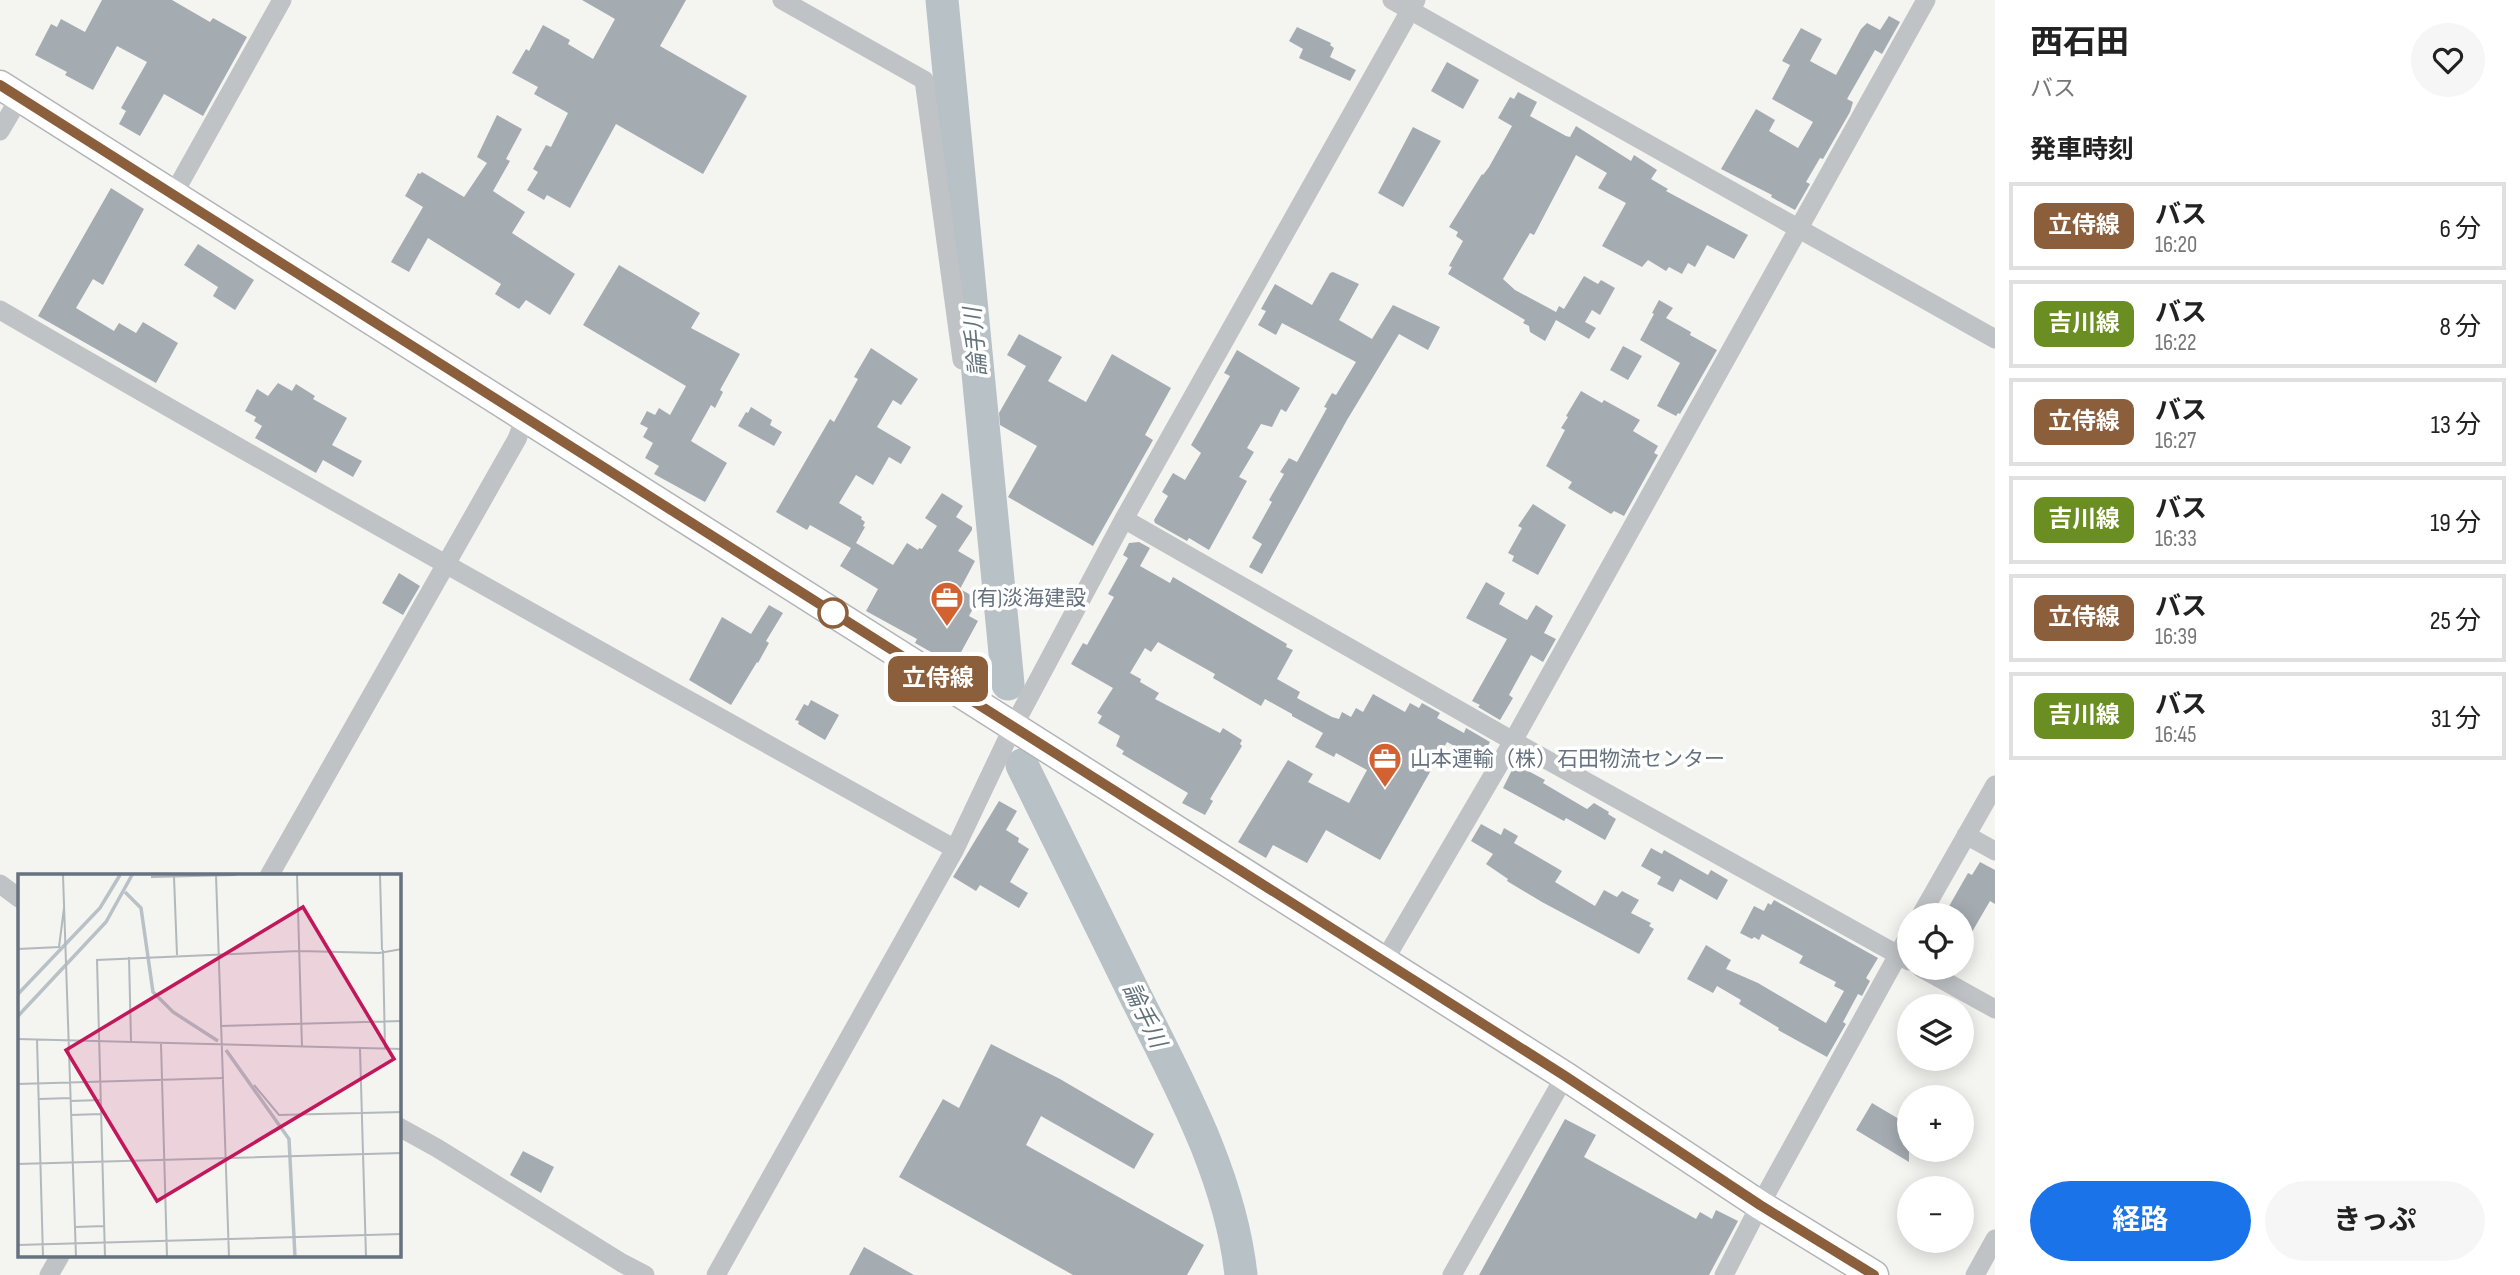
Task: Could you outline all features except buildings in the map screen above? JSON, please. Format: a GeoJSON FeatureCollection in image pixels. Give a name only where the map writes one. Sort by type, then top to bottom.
{"type":"FeatureCollection","features":[{"type":"Feature","properties":{"kind":"highway"},"geometry":{"type":"LineString","coordinates":[[10,91],[1384,961],[1760,1205],[1874,1275]]}},
{"type":"Feature","properties":{"kind":"street"},"geometry":{"type":"LineString","coordinates":[[173,195],[282,0]]}},
{"type":"Feature","properties":{"kind":"street"},"geometry":{"type":"LineString","coordinates":[[782,0],[924,80],[962,360]]}},
{"type":"Feature","properties":{"kind":"street"},"geometry":{"type":"LineString","coordinates":[[1392,0],[1413,5],[1995,339]]}},
{"type":"Feature","properties":{"kind":"street"},"geometry":{"type":"LineString","coordinates":[[1384,961],[1513,741],[1926,0]]}},
{"type":"Feature","properties":{"kind":"street"},"geometry":{"type":"LineString","coordinates":[[716,1275],[954,849],[1013,726],[1124,519],[1413,5]]}},
{"type":"Feature","properties":{"kind":"street"},"geometry":{"type":"LineString","coordinates":[[0,131],[10,91]]}},
{"type":"Feature","properties":{"kind":"street"},"geometry":{"type":"LineString","coordinates":[[0,310],[267,465],[954,849]]}},
{"type":"Feature","properties":{"kind":"street"},"geometry":{"type":"LineString","coordinates":[[270,874],[517,439],[525,418]]}},
{"type":"Feature","properties":{"kind":"street"},"geometry":{"type":"LineString","coordinates":[[1124,519],[1513,741],[1897,954]]}},
{"type":"Feature","properties":{"kind":"street"},"geometry":{"type":"LineString","coordinates":[[1928,903],[1995,785]]}},
{"type":"Feature","properties":{"kind":"street"},"geometry":{"type":"LineString","coordinates":[[1966,835],[1995,852]]}},
{"type":"Feature","properties":{"kind":"street"},"geometry":{"type":"LineString","coordinates":[[0,884],[18,897]]}},
{"type":"Feature","properties":{"kind":"street"},"geometry":{"type":"LineString","coordinates":[[1724,1275],[1760,1205],[1897,970]]}},
{"type":"Feature","properties":{"kind":"street"},"geometry":{"type":"LineString","coordinates":[[1943,980],[1995,1009]]}},
{"type":"Feature","properties":{"kind":"street"},"geometry":{"type":"LineString","coordinates":[[1452,1275],[1565,1076]]}},
{"type":"Feature","properties":{"kind":"street"},"geometry":{"type":"LineString","coordinates":[[401,1128],[438,1147],[645,1275]]}},
{"type":"Feature","properties":{"kind":"street"},"geometry":{"type":"LineString","coordinates":[[1975,1275],[1995,1239]]}},
{"type":"Feature","properties":{"kind":"street"},"geometry":{"type":"LineString","coordinates":[[49,1275],[59,1258]]}},
{"type":"Feature","properties":{"kind":"waterway","name":"論手川"},"geometry":{"type":"LineString","coordinates":[[942,0],[1008,684]]}},
{"type":"Feature","properties":{"kind":"waterway","name":"論手川"},"geometry":{"type":"LineString","coordinates":[[1022,765],[1199,1128],[1226,1200],[1241,1275]]}},
{"type":"Feature","properties":{"kind":"bus line","name":"立侍線"},"geometry":{"type":"LineString","coordinates":[[0,85],[1565,1076],[1760,1205],[1874,1275]]}},
{"type":"Feature","properties":{"kind":"place","name":"(有)淡海建設"},"geometry":{"type":"Point","coordinates":[947,628]}},
{"type":"Feature","properties":{"kind":"place","name":"山本運輸（株）石田物流センター"},"geometry":{"type":"Point","coordinates":[1385,789]}}]}
